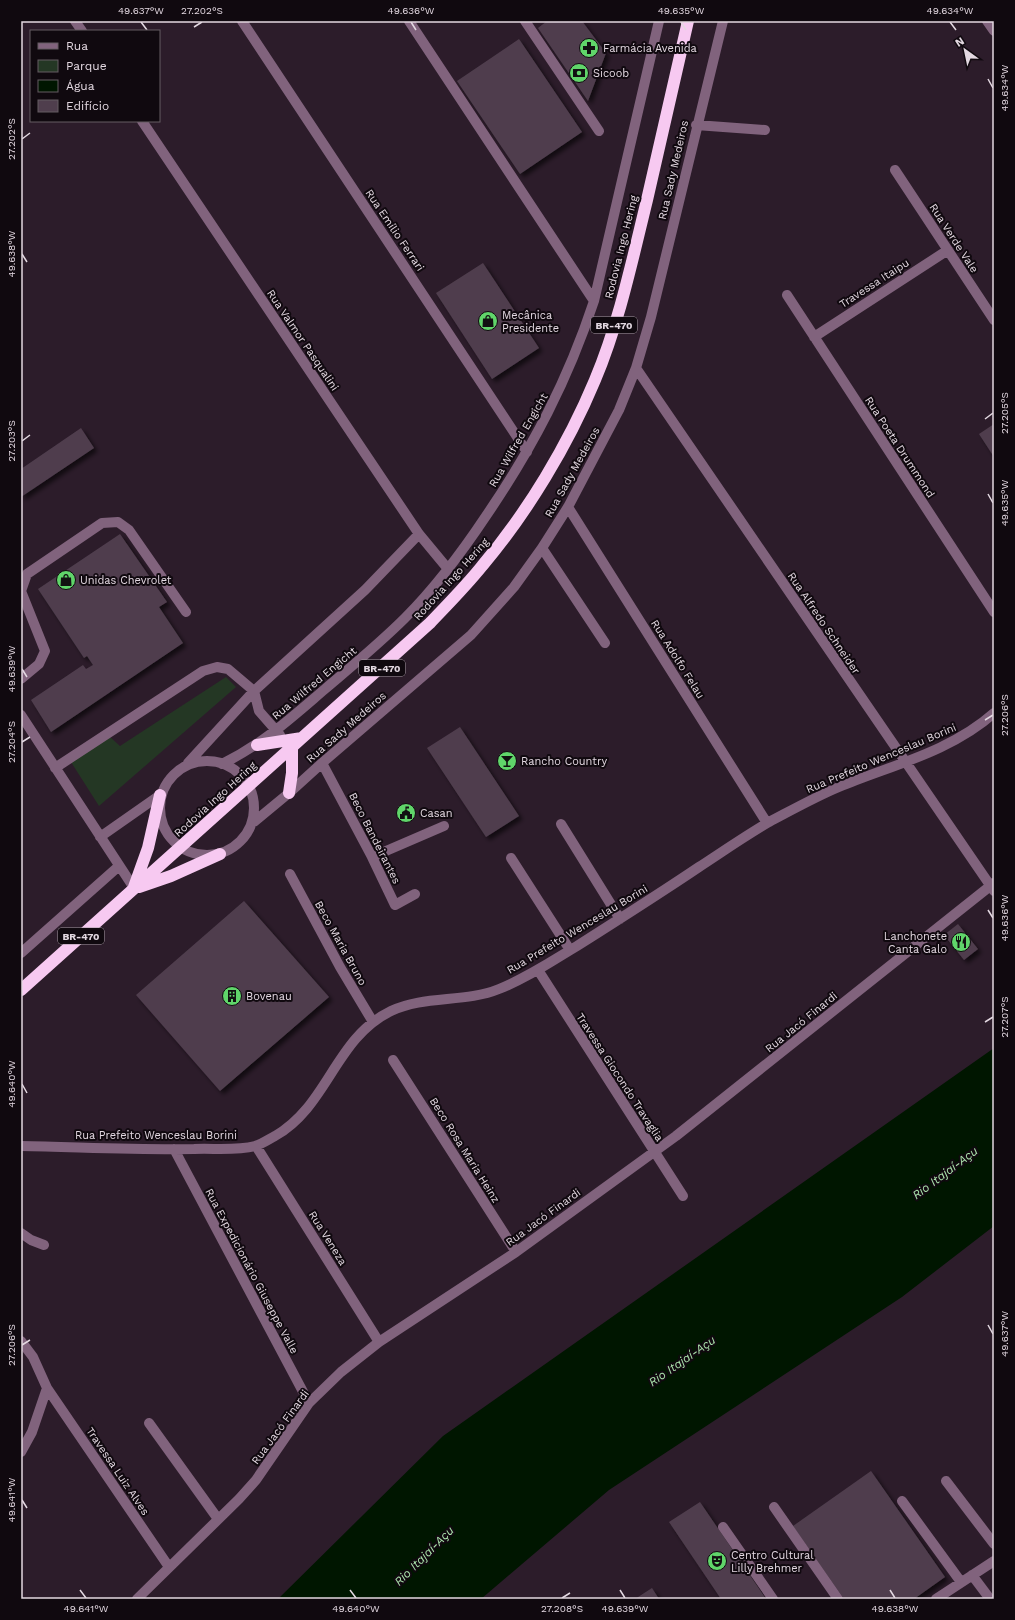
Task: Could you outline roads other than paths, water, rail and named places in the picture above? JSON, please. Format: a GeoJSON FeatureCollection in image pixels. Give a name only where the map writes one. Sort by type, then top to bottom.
{"type":"FeatureCollection","features":[{"type":"Feature","properties":{"kind":"highway","name":"Rodovia Ingo Hering"},"geometry":{"type":"LineString","coordinates":[[23,984],[180,848],[250,785],[288,744],[303,737],[396,655],[458,594],[508,533],[556,459],[577,418],[608,346],[634,256],[688,21]]}},
{"type":"Feature","properties":{"kind":"highway"},"geometry":{"type":"LineString","coordinates":[[257,745],[288,744],[292,773],[289,793]]}},
{"type":"Feature","properties":{"kind":"highway"},"geometry":{"type":"LineString","coordinates":[[134,888],[148,848],[160,795]]}},
{"type":"Feature","properties":{"kind":"highway"},"geometry":{"type":"LineString","coordinates":[[134,888],[171,876],[220,854]]}},
{"type":"Feature","properties":{"kind":"street"},"geometry":{"type":"LineString","coordinates":[[75,21],[81,30]]}},
{"type":"Feature","properties":{"kind":"street","name":"Rua Emílio Ferrari"},"geometry":{"type":"LineString","coordinates":[[242,21],[527,452]]}},
{"type":"Feature","properties":{"kind":"street"},"geometry":{"type":"LineString","coordinates":[[409,21],[594,301]]}},
{"type":"Feature","properties":{"kind":"street"},"geometry":{"type":"LineString","coordinates":[[525,21],[599,131]]}},
{"type":"Feature","properties":{"kind":"street","name":"Rua Wilfred Engicht"},"geometry":{"type":"LineString","coordinates":[[222,764],[257,745],[276,730],[378,643],[404,618],[448,569],[498,498],[527,452],[558,395],[594,301],[659,21]]}},
{"type":"Feature","properties":{"kind":"street","name":"Rua Sady Medeiros"},"geometry":{"type":"LineString","coordinates":[[254,822],[471,635],[514,587],[542,548],[568,507],[619,410],[636,368],[651,317],[696,125],[723,21]]}},
{"type":"Feature","properties":{"kind":"street"},"geometry":{"type":"LineString","coordinates":[[987,21],[994,31]]}},
{"type":"Feature","properties":{"kind":"street","name":"Rua Valmor Pasqualini"},"geometry":{"type":"LineString","coordinates":[[143,122],[419,534],[448,569]]}},
{"type":"Feature","properties":{"kind":"street"},"geometry":{"type":"LineString","coordinates":[[696,125],[765,130]]}},
{"type":"Feature","properties":{"kind":"street","name":"Rua Verde Vale"},"geometry":{"type":"LineString","coordinates":[[895,170],[994,320]]}},
{"type":"Feature","properties":{"kind":"street","name":"Travessa Itaipu"},"geometry":{"type":"LineString","coordinates":[[814,337],[948,250]]}},
{"type":"Feature","properties":{"kind":"street","name":"Rua Poeta Drummond"},"geometry":{"type":"LineString","coordinates":[[787,295],[994,612]]}},
{"type":"Feature","properties":{"kind":"street","name":"Rua Alfredo Schneider"},"geometry":{"type":"LineString","coordinates":[[636,368],[905,763],[993,887]]}},
{"type":"Feature","properties":{"kind":"street","name":"Rua Adolfo Felau"},"geometry":{"type":"LineString","coordinates":[[568,507],[767,824]]}},
{"type":"Feature","properties":{"kind":"street"},"geometry":{"type":"LineString","coordinates":[[21,679],[39,664],[45,651],[21,591],[27,574],[102,523],[118,522],[129,530],[186,612]]}},
{"type":"Feature","properties":{"kind":"street"},"geometry":{"type":"LineString","coordinates":[[188,763],[202,761],[222,764],[240,774],[250,785],[256,803],[254,822],[241,842],[220,854],[199,855],[180,848],[166,834],[159,815],[160,795],[170,776],[188,763],[254,691],[365,590],[419,534]]}},
{"type":"Feature","properties":{"kind":"street"},"geometry":{"type":"LineString","coordinates":[[542,548],[605,643]]}},
{"type":"Feature","properties":{"kind":"street"},"geometry":{"type":"LineString","coordinates":[[55,768],[203,671],[218,667],[228,669],[254,691],[259,711],[288,744]]}},
{"type":"Feature","properties":{"kind":"street","name":"Rua Prefeito Wenceslau Borini"},"geometry":{"type":"LineString","coordinates":[[21,1146],[174,1149],[237,1148],[256,1146],[283,1131],[312,1104],[346,1049],[372,1022],[394,1009],[405,1006],[481,995],[499,990],[538,970],[767,824],[820,795],[905,763],[968,733],[994,713]]}},
{"type":"Feature","properties":{"kind":"street"},"geometry":{"type":"LineString","coordinates":[[21,715],[134,888]]}},
{"type":"Feature","properties":{"kind":"street","name":"Beco Bandeirantes"},"geometry":{"type":"LineString","coordinates":[[322,763],[395,905],[415,894]]}},
{"type":"Feature","properties":{"kind":"street"},"geometry":{"type":"LineString","coordinates":[[100,837],[160,795]]}},
{"type":"Feature","properties":{"kind":"street"},"geometry":{"type":"LineString","coordinates":[[561,824],[620,919]]}},
{"type":"Feature","properties":{"kind":"street"},"geometry":{"type":"LineString","coordinates":[[372,858],[444,826]]}},
{"type":"Feature","properties":{"kind":"street"},"geometry":{"type":"LineString","coordinates":[[511,858],[570,950]]}},
{"type":"Feature","properties":{"kind":"street"},"geometry":{"type":"LineString","coordinates":[[21,953],[119,866]]}},
{"type":"Feature","properties":{"kind":"street","name":"Beco Maria Bruno"},"geometry":{"type":"LineString","coordinates":[[290,874],[340,968],[372,1022]]}},
{"type":"Feature","properties":{"kind":"street","name":"Rua Jacó Finardi"},"geometry":{"type":"LineString","coordinates":[[137,1599],[239,1499],[256,1480],[309,1403],[341,1372],[379,1342],[516,1252],[654,1152],[729,1095],[993,887]]}},
{"type":"Feature","properties":{"kind":"street","name":"Travessa Giocondo Travaglia"},"geometry":{"type":"LineString","coordinates":[[538,970],[682,1196]]}},
{"type":"Feature","properties":{"kind":"street","name":"Beco Rosa Maria Heinz"},"geometry":{"type":"LineString","coordinates":[[394,1060],[516,1252]]}},
{"type":"Feature","properties":{"kind":"street","name":"Rua Veneza"},"geometry":{"type":"LineString","coordinates":[[256,1146],[379,1342]]}},
{"type":"Feature","properties":{"kind":"street","name":"Rua Expedicionário Giuseppe Valle"},"geometry":{"type":"LineString","coordinates":[[174,1149],[309,1403]]}},
{"type":"Feature","properties":{"kind":"street"},"geometry":{"type":"LineString","coordinates":[[21,1233],[31,1240],[44,1245]]}},
{"type":"Feature","properties":{"kind":"street"},"geometry":{"type":"LineString","coordinates":[[21,1341],[33,1357],[47,1388],[32,1432],[21,1452]]}},
{"type":"Feature","properties":{"kind":"street","name":"Travessa Luiz Alves"},"geometry":{"type":"LineString","coordinates":[[47,1388],[169,1567]]}},
{"type":"Feature","properties":{"kind":"street"},"geometry":{"type":"LineString","coordinates":[[149,1423],[218,1519]]}},
{"type":"Feature","properties":{"kind":"street"},"geometry":{"type":"LineString","coordinates":[[946,1481],[994,1544]]}},
{"type":"Feature","properties":{"kind":"street"},"geometry":{"type":"LineString","coordinates":[[902,1501],[962,1582]]}},
{"type":"Feature","properties":{"kind":"street"},"geometry":{"type":"LineString","coordinates":[[774,1507],[838,1599]]}},
{"type":"Feature","properties":{"kind":"street"},"geometry":{"type":"LineString","coordinates":[[723,1527],[773,1599]]}},
{"type":"Feature","properties":{"kind":"street"},"geometry":{"type":"LineString","coordinates":[[936,1599],[994,1561]]}},
{"type":"Feature","properties":{"kind":"street"},"geometry":{"type":"LineString","coordinates":[[972,1576],[990,1599]]}},
{"type":"Feature","properties":{"kind":"water","name":"Rio Itajaí-Açu"},"geometry":{"type":"Polygon","coordinates":[[[994,1048],[994,1226],[902,1297],[609,1490],[481,1599],[278,1599],[443,1436],[994,1048]]]}},
{"type":"Feature","properties":{"kind":"place","name":"Farmácia Avenida"},"geometry":{"type":"Point","coordinates":[589,48]}},
{"type":"Feature","properties":{"kind":"place","name":"Sicoob"},"geometry":{"type":"Point","coordinates":[579,73]}},
{"type":"Feature","properties":{"kind":"place","name":"Mecânica Presidente"},"geometry":{"type":"Point","coordinates":[488,321]}},
{"type":"Feature","properties":{"kind":"place","name":"Unidas Chevrolet"},"geometry":{"type":"Point","coordinates":[66,580]}},
{"type":"Feature","properties":{"kind":"place","name":"Rancho Country"},"geometry":{"type":"Point","coordinates":[507,761]}},
{"type":"Feature","properties":{"kind":"place","name":"Casan"},"geometry":{"type":"Point","coordinates":[406,813]}},
{"type":"Feature","properties":{"kind":"place","name":"Lanchonete Canta Galo"},"geometry":{"type":"Point","coordinates":[961,942]}},
{"type":"Feature","properties":{"kind":"place","name":"Bovenau"},"geometry":{"type":"Point","coordinates":[232,996]}},
{"type":"Feature","properties":{"kind":"place","name":"Centro Cultural Lilly Brehmer"},"geometry":{"type":"Point","coordinates":[717,1561]}}]}
